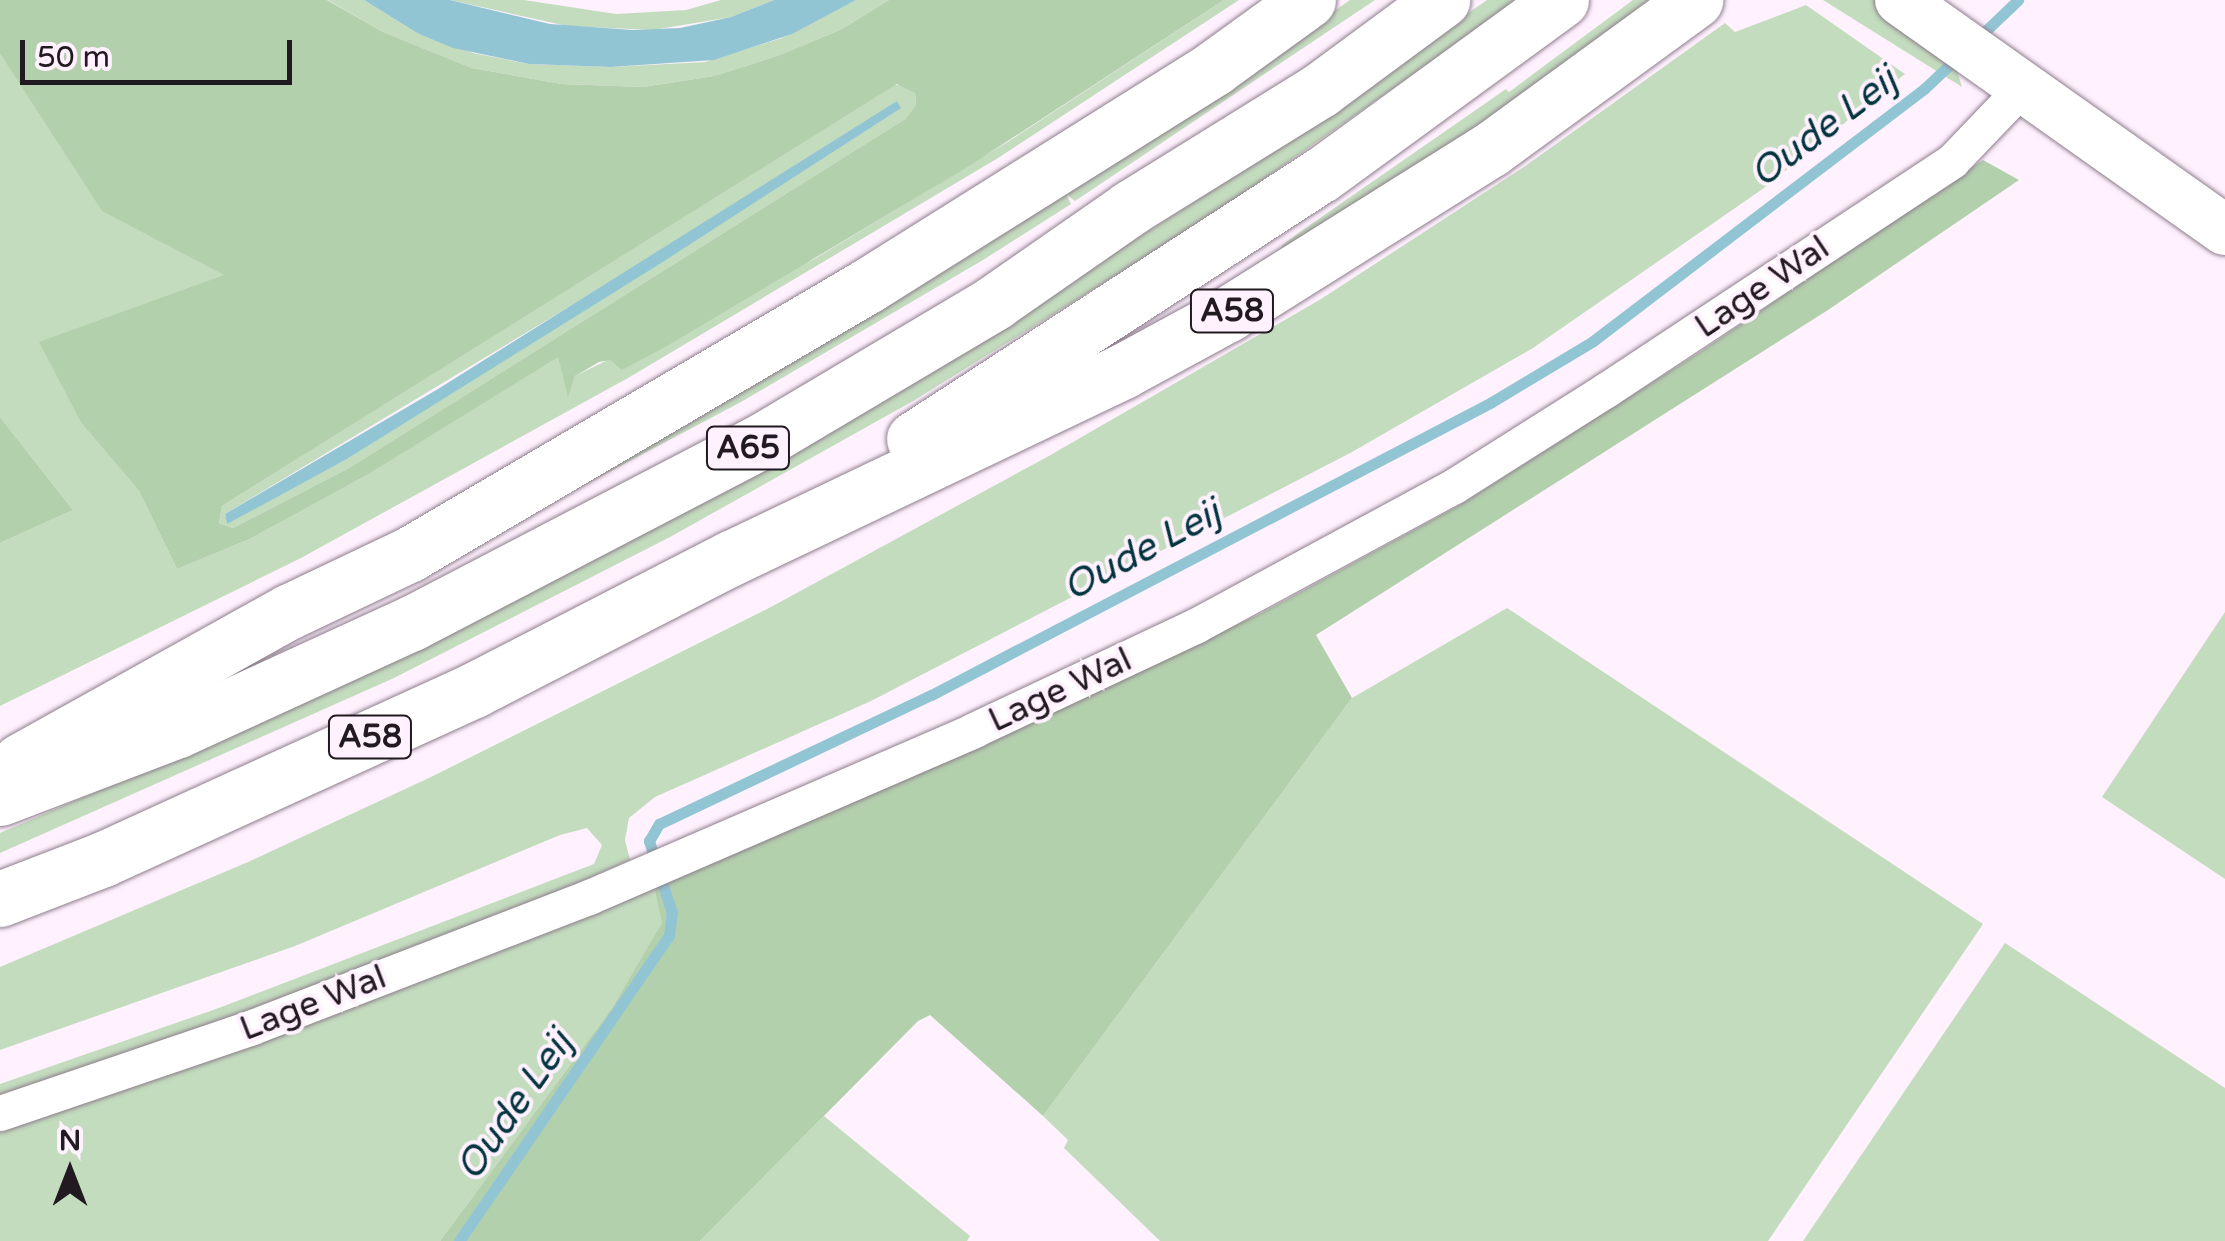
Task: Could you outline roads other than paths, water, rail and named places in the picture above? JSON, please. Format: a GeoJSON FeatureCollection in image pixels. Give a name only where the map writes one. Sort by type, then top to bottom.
{"type":"FeatureCollection","features":[{"type":"Feature","properties":{"kind":"highway"},"geometry":{"type":"LineString","coordinates":[[0,772],[290,611],[410,554],[868,286],[1214,68],[1308,0]]}},
{"type":"Feature","properties":{"kind":"highway","name":"A65"},"geometry":{"type":"LineString","coordinates":[[0,798],[178,730],[412,623],[758,442],[995,302],[1130,208],[1320,90],[1442,0]]}},
{"type":"Feature","properties":{"kind":"highway","name":"A65"},"geometry":{"type":"LineString","coordinates":[[732,558],[1321,175],[1560,0]]}},
{"type":"Feature","properties":{"kind":"highway","name":"A58"},"geometry":{"type":"LineString","coordinates":[[0,898],[103,858],[474,690],[732,558],[1123,371],[1228,314],[1490,148],[1695,0]]}},
{"type":"Feature","properties":{"kind":"street"},"geometry":{"type":"LineString","coordinates":[[1900,0],[2225,230]]}},
{"type":"Feature","properties":{"kind":"street","name":"Lage Wal"},"geometry":{"type":"LineString","coordinates":[[0,1113],[252,1027],[635,878],[974,730],[1196,626],[1454,486],[1952,161],[2006,73]]}},
{"type":"Feature","properties":{"kind":"water"},"geometry":{"type":"Polygon","coordinates":[[[364,0],[450,0],[550,24],[633,30],[680,28],[731,17],[774,0],[856,0],[792,34],[714,60],[611,67],[529,64],[453,48],[417,33],[364,0]]]}},
{"type":"Feature","properties":{"kind":"water"},"geometry":{"type":"Polygon","coordinates":[[[897,101],[901,108],[658,265],[347,459],[227,524],[225,514],[438,389],[897,101]]]}},
{"type":"Feature","properties":{"kind":"waterway","name":"Oude Leij"},"geometry":{"type":"LineString","coordinates":[[1977,39],[2018,0]]}},
{"type":"Feature","properties":{"kind":"waterway","name":"Oude Leij"},"geometry":{"type":"LineString","coordinates":[[459,1241],[669,936],[672,913],[649,841],[659,824],[931,695],[1490,403],[1593,341],[1925,88],[1960,55]]}}]}
